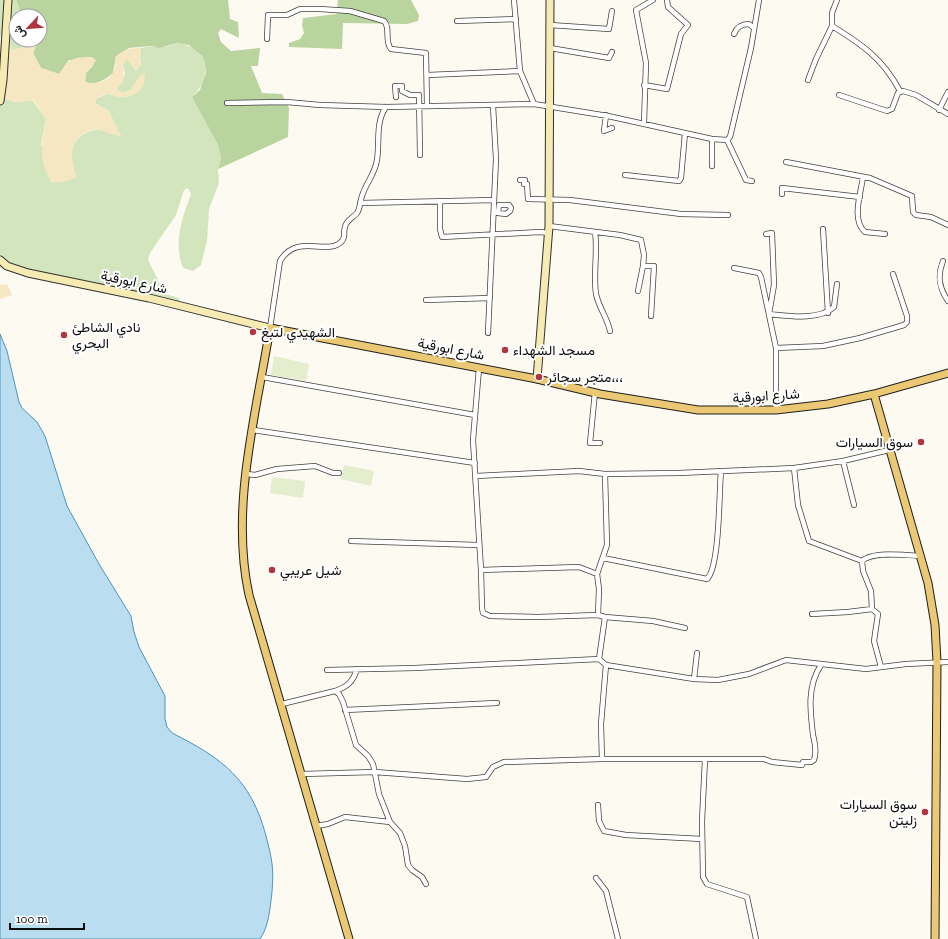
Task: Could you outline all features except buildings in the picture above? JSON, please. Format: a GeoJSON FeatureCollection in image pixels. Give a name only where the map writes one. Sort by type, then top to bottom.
{"type":"FeatureCollection","features":[{"type":"Feature","properties":{"kind":"main road"},"geometry":{"type":"LineString","coordinates":[[0,101],[3,80],[8,0]]}},
{"type":"Feature","properties":{"kind":"main road"},"geometry":{"type":"LineString","coordinates":[[537,379],[549,230],[551,106],[550,0]]}},
{"type":"Feature","properties":{"kind":"main road","name":"شارع ابورقية"},"geometry":{"type":"LineString","coordinates":[[0,260],[7,266],[28,273],[149,298],[270,328],[537,379],[595,392],[698,410],[776,410],[828,404],[874,394],[948,373]]}},
{"type":"Feature","properties":{"kind":"main road"},"geometry":{"type":"LineString","coordinates":[[270,328],[246,474],[242,529],[245,576],[249,595],[282,704],[349,939]]}},
{"type":"Feature","properties":{"kind":"main road"},"geometry":{"type":"LineString","coordinates":[[874,394],[921,556],[928,583],[935,625],[937,662],[935,939]]}},
{"type":"Feature","properties":{"kind":"street"},"geometry":{"type":"LineString","coordinates":[[514,0],[520,71],[534,104]]}},
{"type":"Feature","properties":{"kind":"street"},"geometry":{"type":"LineString","coordinates":[[644,123],[644,85],[646,63],[636,10],[653,0]]}},
{"type":"Feature","properties":{"kind":"street"},"geometry":{"type":"LineString","coordinates":[[644,85],[667,89],[681,34],[688,25],[668,7],[667,0]]}},
{"type":"Feature","properties":{"kind":"street"},"geometry":{"type":"LineString","coordinates":[[727,140],[730,137],[759,0]]}},
{"type":"Feature","properties":{"kind":"street"},"geometry":{"type":"LineString","coordinates":[[808,80],[816,59],[832,26],[832,13],[837,0]]}},
{"type":"Feature","properties":{"kind":"street"},"geometry":{"type":"LineString","coordinates":[[267,39],[268,15],[287,15],[300,9],[350,11],[386,22],[388,45],[391,49],[426,53],[428,75],[427,106]]}},
{"type":"Feature","properties":{"kind":"street"},"geometry":{"type":"LineString","coordinates":[[550,25],[609,30],[612,11]]}},
{"type":"Feature","properties":{"kind":"street"},"geometry":{"type":"LineString","coordinates":[[457,21],[516,19]]}},
{"type":"Feature","properties":{"kind":"street"},"geometry":{"type":"LineString","coordinates":[[734,34],[737,27],[743,24],[749,24],[754,28]]}},
{"type":"Feature","properties":{"kind":"street"},"geometry":{"type":"LineString","coordinates":[[832,26],[863,45],[884,65],[900,91],[916,95],[948,114]]}},
{"type":"Feature","properties":{"kind":"street"},"geometry":{"type":"LineString","coordinates":[[550,48],[609,58],[612,52]]}},
{"type":"Feature","properties":{"kind":"street"},"geometry":{"type":"LineString","coordinates":[[428,75],[520,71]]}},
{"type":"Feature","properties":{"kind":"street"},"geometry":{"type":"LineString","coordinates":[[396,97],[396,86],[402,86],[402,92],[410,95],[419,95],[420,155]]}},
{"type":"Feature","properties":{"kind":"street"},"geometry":{"type":"LineString","coordinates":[[839,95],[887,111],[892,109],[900,91]]}},
{"type":"Feature","properties":{"kind":"street"},"geometry":{"type":"LineString","coordinates":[[939,110],[948,92]]}},
{"type":"Feature","properties":{"kind":"street"},"geometry":{"type":"LineString","coordinates":[[227,103],[286,102],[320,106],[386,107],[534,104],[606,115],[712,139],[727,140]]}},
{"type":"Feature","properties":{"kind":"street"},"geometry":{"type":"LineString","coordinates":[[488,333],[492,234],[496,213],[494,200],[496,159],[493,106]]}},
{"type":"Feature","properties":{"kind":"street"},"geometry":{"type":"LineString","coordinates":[[270,328],[280,262],[285,253],[293,248],[314,246],[334,247],[341,242],[345,236],[345,226],[357,213],[362,195],[373,176],[377,161],[379,119],[386,107]]}},
{"type":"Feature","properties":{"kind":"street"},"geometry":{"type":"LineString","coordinates":[[606,115],[604,131],[612,128]]}},
{"type":"Feature","properties":{"kind":"street"},"geometry":{"type":"LineString","coordinates":[[625,175],[679,181],[681,178],[685,132]]}},
{"type":"Feature","properties":{"kind":"street"},"geometry":{"type":"LineString","coordinates":[[712,139],[712,166]]}},
{"type":"Feature","properties":{"kind":"street"},"geometry":{"type":"LineString","coordinates":[[727,140],[746,180],[752,181]]}},
{"type":"Feature","properties":{"kind":"street"},"geometry":{"type":"LineString","coordinates":[[786,162],[870,178],[912,196],[914,214],[931,217],[948,225]]}},
{"type":"Feature","properties":{"kind":"street"},"geometry":{"type":"LineString","coordinates":[[863,177],[858,219],[861,228],[871,234],[885,234]]}},
{"type":"Feature","properties":{"kind":"street"},"geometry":{"type":"LineString","coordinates":[[520,180],[524,180],[524,184],[527,184],[527,189],[529,190],[528,200],[584,202],[681,214],[728,216]]}},
{"type":"Feature","properties":{"kind":"street"},"geometry":{"type":"LineString","coordinates":[[782,194],[782,188],[860,197]]}},
{"type":"Feature","properties":{"kind":"street"},"geometry":{"type":"LineString","coordinates":[[360,203],[494,200]]}},
{"type":"Feature","properties":{"kind":"street"},"geometry":{"type":"LineString","coordinates":[[440,201],[440,229],[442,237],[540,232],[549,230],[620,234],[641,240],[644,255],[638,291]]}},
{"type":"Feature","properties":{"kind":"street"},"geometry":{"type":"LineString","coordinates":[[823,229],[828,312]]}},
{"type":"Feature","properties":{"kind":"street"},"geometry":{"type":"LineString","coordinates":[[595,232],[596,293],[600,307],[607,318],[610,331]]}},
{"type":"Feature","properties":{"kind":"street"},"geometry":{"type":"LineString","coordinates":[[766,234],[772,233],[774,285],[769,314]]}},
{"type":"Feature","properties":{"kind":"street"},"geometry":{"type":"LineString","coordinates":[[943,261],[939,271],[939,280],[948,301]]}},
{"type":"Feature","properties":{"kind":"street"},"geometry":{"type":"LineString","coordinates":[[643,266],[654,266],[651,316]]}},
{"type":"Feature","properties":{"kind":"street"},"geometry":{"type":"LineString","coordinates":[[734,268],[759,273],[776,348],[776,410]]}},
{"type":"Feature","properties":{"kind":"street"},"geometry":{"type":"LineString","coordinates":[[776,348],[823,346],[860,338],[904,325],[907,322],[907,316],[893,274]]}},
{"type":"Feature","properties":{"kind":"street"},"geometry":{"type":"LineString","coordinates":[[769,314],[788,316],[821,315],[828,312],[834,307],[836,284]]}},
{"type":"Feature","properties":{"kind":"street"},"geometry":{"type":"LineString","coordinates":[[426,300],[490,298]]}},
{"type":"Feature","properties":{"kind":"street"},"geometry":{"type":"LineString","coordinates":[[479,368],[473,440],[483,612],[490,616],[538,617],[598,615],[605,617],[652,621],[685,628]]}},
{"type":"Feature","properties":{"kind":"street"},"geometry":{"type":"LineString","coordinates":[[262,377],[475,415]]}},
{"type":"Feature","properties":{"kind":"street"},"geometry":{"type":"LineString","coordinates":[[595,392],[590,443],[600,443]]}},
{"type":"Feature","properties":{"kind":"street"},"geometry":{"type":"LineString","coordinates":[[253,430],[475,463]]}},
{"type":"Feature","properties":{"kind":"street"},"geometry":{"type":"LineString","coordinates":[[476,476],[579,471],[605,474],[794,468],[843,461],[890,450]]}},
{"type":"Feature","properties":{"kind":"street"},"geometry":{"type":"LineString","coordinates":[[843,461],[854,505]]}},
{"type":"Feature","properties":{"kind":"street"},"geometry":{"type":"LineString","coordinates":[[246,474],[255,475],[276,469],[314,466],[333,474],[339,473]]}},
{"type":"Feature","properties":{"kind":"street"},"geometry":{"type":"LineString","coordinates":[[794,468],[798,505],[809,541],[862,561]]}},
{"type":"Feature","properties":{"kind":"street"},"geometry":{"type":"LineString","coordinates":[[603,558],[707,578],[713,569],[718,527],[720,471]]}},
{"type":"Feature","properties":{"kind":"street"},"geometry":{"type":"LineString","coordinates":[[598,615],[599,589],[597,574],[607,545],[605,474]]}},
{"type":"Feature","properties":{"kind":"street"},"geometry":{"type":"LineString","coordinates":[[351,541],[478,545]]}},
{"type":"Feature","properties":{"kind":"street"},"geometry":{"type":"LineString","coordinates":[[862,561],[865,558],[879,555],[921,556]]}},
{"type":"Feature","properties":{"kind":"street"},"geometry":{"type":"LineString","coordinates":[[862,561],[863,571],[871,591],[872,609]]}},
{"type":"Feature","properties":{"kind":"street"},"geometry":{"type":"LineString","coordinates":[[481,570],[578,567],[597,574]]}},
{"type":"Feature","properties":{"kind":"street"},"geometry":{"type":"LineString","coordinates":[[812,614],[872,609],[878,614],[874,640],[881,667]]}},
{"type":"Feature","properties":{"kind":"street"},"geometry":{"type":"LineString","coordinates":[[599,659],[605,617]]}},
{"type":"Feature","properties":{"kind":"street"},"geometry":{"type":"LineString","coordinates":[[694,679],[697,653]]}},
{"type":"Feature","properties":{"kind":"street"},"geometry":{"type":"LineString","coordinates":[[599,659],[606,665],[694,679],[718,680],[749,674],[786,660],[855,669],[948,662]]}},
{"type":"Feature","properties":{"kind":"street"},"geometry":{"type":"LineString","coordinates":[[327,670],[531,661],[597,661],[599,659]]}},
{"type":"Feature","properties":{"kind":"street"},"geometry":{"type":"LineString","coordinates":[[602,759],[602,724],[606,665]]}},
{"type":"Feature","properties":{"kind":"street"},"geometry":{"type":"LineString","coordinates":[[302,774],[375,772],[467,779],[486,777],[493,766],[504,762],[602,759],[764,759],[772,762],[802,765],[803,762],[811,762],[814,760],[816,750],[810,696],[813,679],[821,665]]}},
{"type":"Feature","properties":{"kind":"street"},"geometry":{"type":"LineString","coordinates":[[282,704],[335,692],[346,687],[354,679],[357,669]]}},
{"type":"Feature","properties":{"kind":"street"},"geometry":{"type":"LineString","coordinates":[[335,692],[342,698],[356,745],[368,756],[375,772],[375,782],[379,794],[390,822],[400,833],[405,846],[408,865],[422,877],[426,884]]}},
{"type":"Feature","properties":{"kind":"street"},"geometry":{"type":"LineString","coordinates":[[345,710],[497,703]]}},
{"type":"Feature","properties":{"kind":"street"},"geometry":{"type":"LineString","coordinates":[[705,759],[702,839],[704,881],[747,897],[756,939]]}},
{"type":"Feature","properties":{"kind":"street"},"geometry":{"type":"LineString","coordinates":[[598,806],[599,821],[604,831],[626,835],[702,839]]}},
{"type":"Feature","properties":{"kind":"street"},"geometry":{"type":"LineString","coordinates":[[316,826],[328,824],[345,817],[390,822]]}},
{"type":"Feature","properties":{"kind":"street"},"geometry":{"type":"LineString","coordinates":[[596,878],[608,897],[618,939]]}},
{"type":"Feature","properties":{"kind":"green space"},"geometry":{"type":"Polygon","coordinates":[[[0,0],[16,0],[19,8],[8,8],[8,45],[0,36],[0,0]]]}},
{"type":"Feature","properties":{"kind":"green space"},"geometry":{"type":"Polygon","coordinates":[[[16,0],[228,0],[230,19],[238,22],[239,38],[221,29],[218,33],[221,42],[231,51],[260,48],[258,66],[251,66],[262,93],[282,94],[289,108],[288,137],[218,169],[221,158],[218,145],[192,97],[200,90],[206,73],[205,64],[202,56],[189,45],[177,43],[160,48],[151,46],[129,48],[116,57],[113,73],[100,82],[89,83],[85,82],[86,73],[92,67],[69,60],[59,74],[41,68],[33,53],[35,48],[48,48],[48,8],[19,8],[16,0]]]}},
{"type":"Feature","properties":{"kind":"green space"},"geometry":{"type":"Polygon","coordinates":[[[338,0],[411,0],[419,15],[418,21],[407,24],[343,23],[342,49],[289,47],[289,43],[300,39],[304,33],[302,25],[303,18],[337,14],[338,0]]]}},
{"type":"Feature","properties":{"kind":"green space"},"geometry":{"type":"Polygon","coordinates":[[[177,43],[196,50],[202,57],[205,64],[203,81],[199,89],[192,97],[218,145],[221,158],[218,169],[219,183],[209,209],[207,241],[201,265],[193,271],[183,268],[180,258],[180,231],[191,194],[188,188],[184,190],[176,215],[150,253],[148,260],[165,294],[179,298],[180,306],[28,273],[0,260],[0,54],[5,58],[1,95],[12,101],[20,102],[32,100],[46,119],[41,145],[76,177],[72,151],[78,138],[90,131],[95,130],[121,136],[108,110],[96,104],[96,99],[107,94],[128,97],[140,75],[131,90],[122,93],[117,89],[125,74],[123,64],[127,58],[136,71],[141,64],[141,48],[166,47],[177,43]]]}},
{"type":"Feature","properties":{"kind":"green space"},"geometry":{"type":"Polygon","coordinates":[[[274,356],[309,364],[306,381],[271,375],[274,356]]]}},
{"type":"Feature","properties":{"kind":"green space"},"geometry":{"type":"Polygon","coordinates":[[[344,465],[374,471],[371,486],[341,479],[344,465]]]}},
{"type":"Feature","properties":{"kind":"green space"},"geometry":{"type":"Polygon","coordinates":[[[272,477],[305,481],[303,498],[270,493],[272,477]]]}},
{"type":"Feature","properties":{"kind":"sand"},"geometry":{"type":"Polygon","coordinates":[[[1,35],[8,40],[8,48],[12,48],[13,50],[21,48],[35,48],[33,53],[41,68],[59,74],[69,62],[75,58],[92,57],[96,60],[86,73],[85,82],[96,83],[111,76],[116,63],[115,57],[121,52],[141,48],[141,65],[136,71],[127,59],[123,64],[124,80],[117,89],[122,93],[131,90],[140,75],[145,74],[145,80],[141,89],[137,93],[128,97],[117,97],[108,94],[96,99],[96,104],[108,110],[121,136],[100,130],[86,132],[78,138],[73,146],[72,161],[76,177],[68,181],[52,183],[44,167],[42,159],[42,144],[46,119],[33,100],[20,102],[12,101],[1,95],[5,58],[0,54],[1,35]]]}},
{"type":"Feature","properties":{"kind":"sand"},"geometry":{"type":"Polygon","coordinates":[[[7,284],[12,295],[0,299],[0,285],[7,284]]]}},
{"type":"Feature","properties":{"kind":"water"},"geometry":{"type":"Polygon","coordinates":[[[0,334],[7,351],[19,402],[22,408],[37,422],[45,436],[67,506],[99,564],[131,616],[139,647],[165,696],[165,719],[167,727],[172,733],[206,752],[232,772],[252,799],[260,816],[270,851],[273,876],[269,917],[260,939],[0,939],[0,334]]]}},
{"type":"Feature","properties":{"kind":"place","name":"الشهيدي لتبغ"},"geometry":{"type":"Point","coordinates":[253,332]}},
{"type":"Feature","properties":{"kind":"place","name":"نادي الشاطئ البحري"},"geometry":{"type":"Point","coordinates":[64,335]}},
{"type":"Feature","properties":{"kind":"place","name":"مسجد الشهداء"},"geometry":{"type":"Point","coordinates":[505,350]}},
{"type":"Feature","properties":{"kind":"place","name":"متجر سجائر،،،"},"geometry":{"type":"Point","coordinates":[539,377]}},
{"type":"Feature","properties":{"kind":"place","name":"سوق السيارات"},"geometry":{"type":"Point","coordinates":[921,442]}},
{"type":"Feature","properties":{"kind":"place","name":"شيل عريبي"},"geometry":{"type":"Point","coordinates":[272,570]}},
{"type":"Feature","properties":{"kind":"place","name":"سوق السيارات زليتن"},"geometry":{"type":"Point","coordinates":[925,812]}}]}
